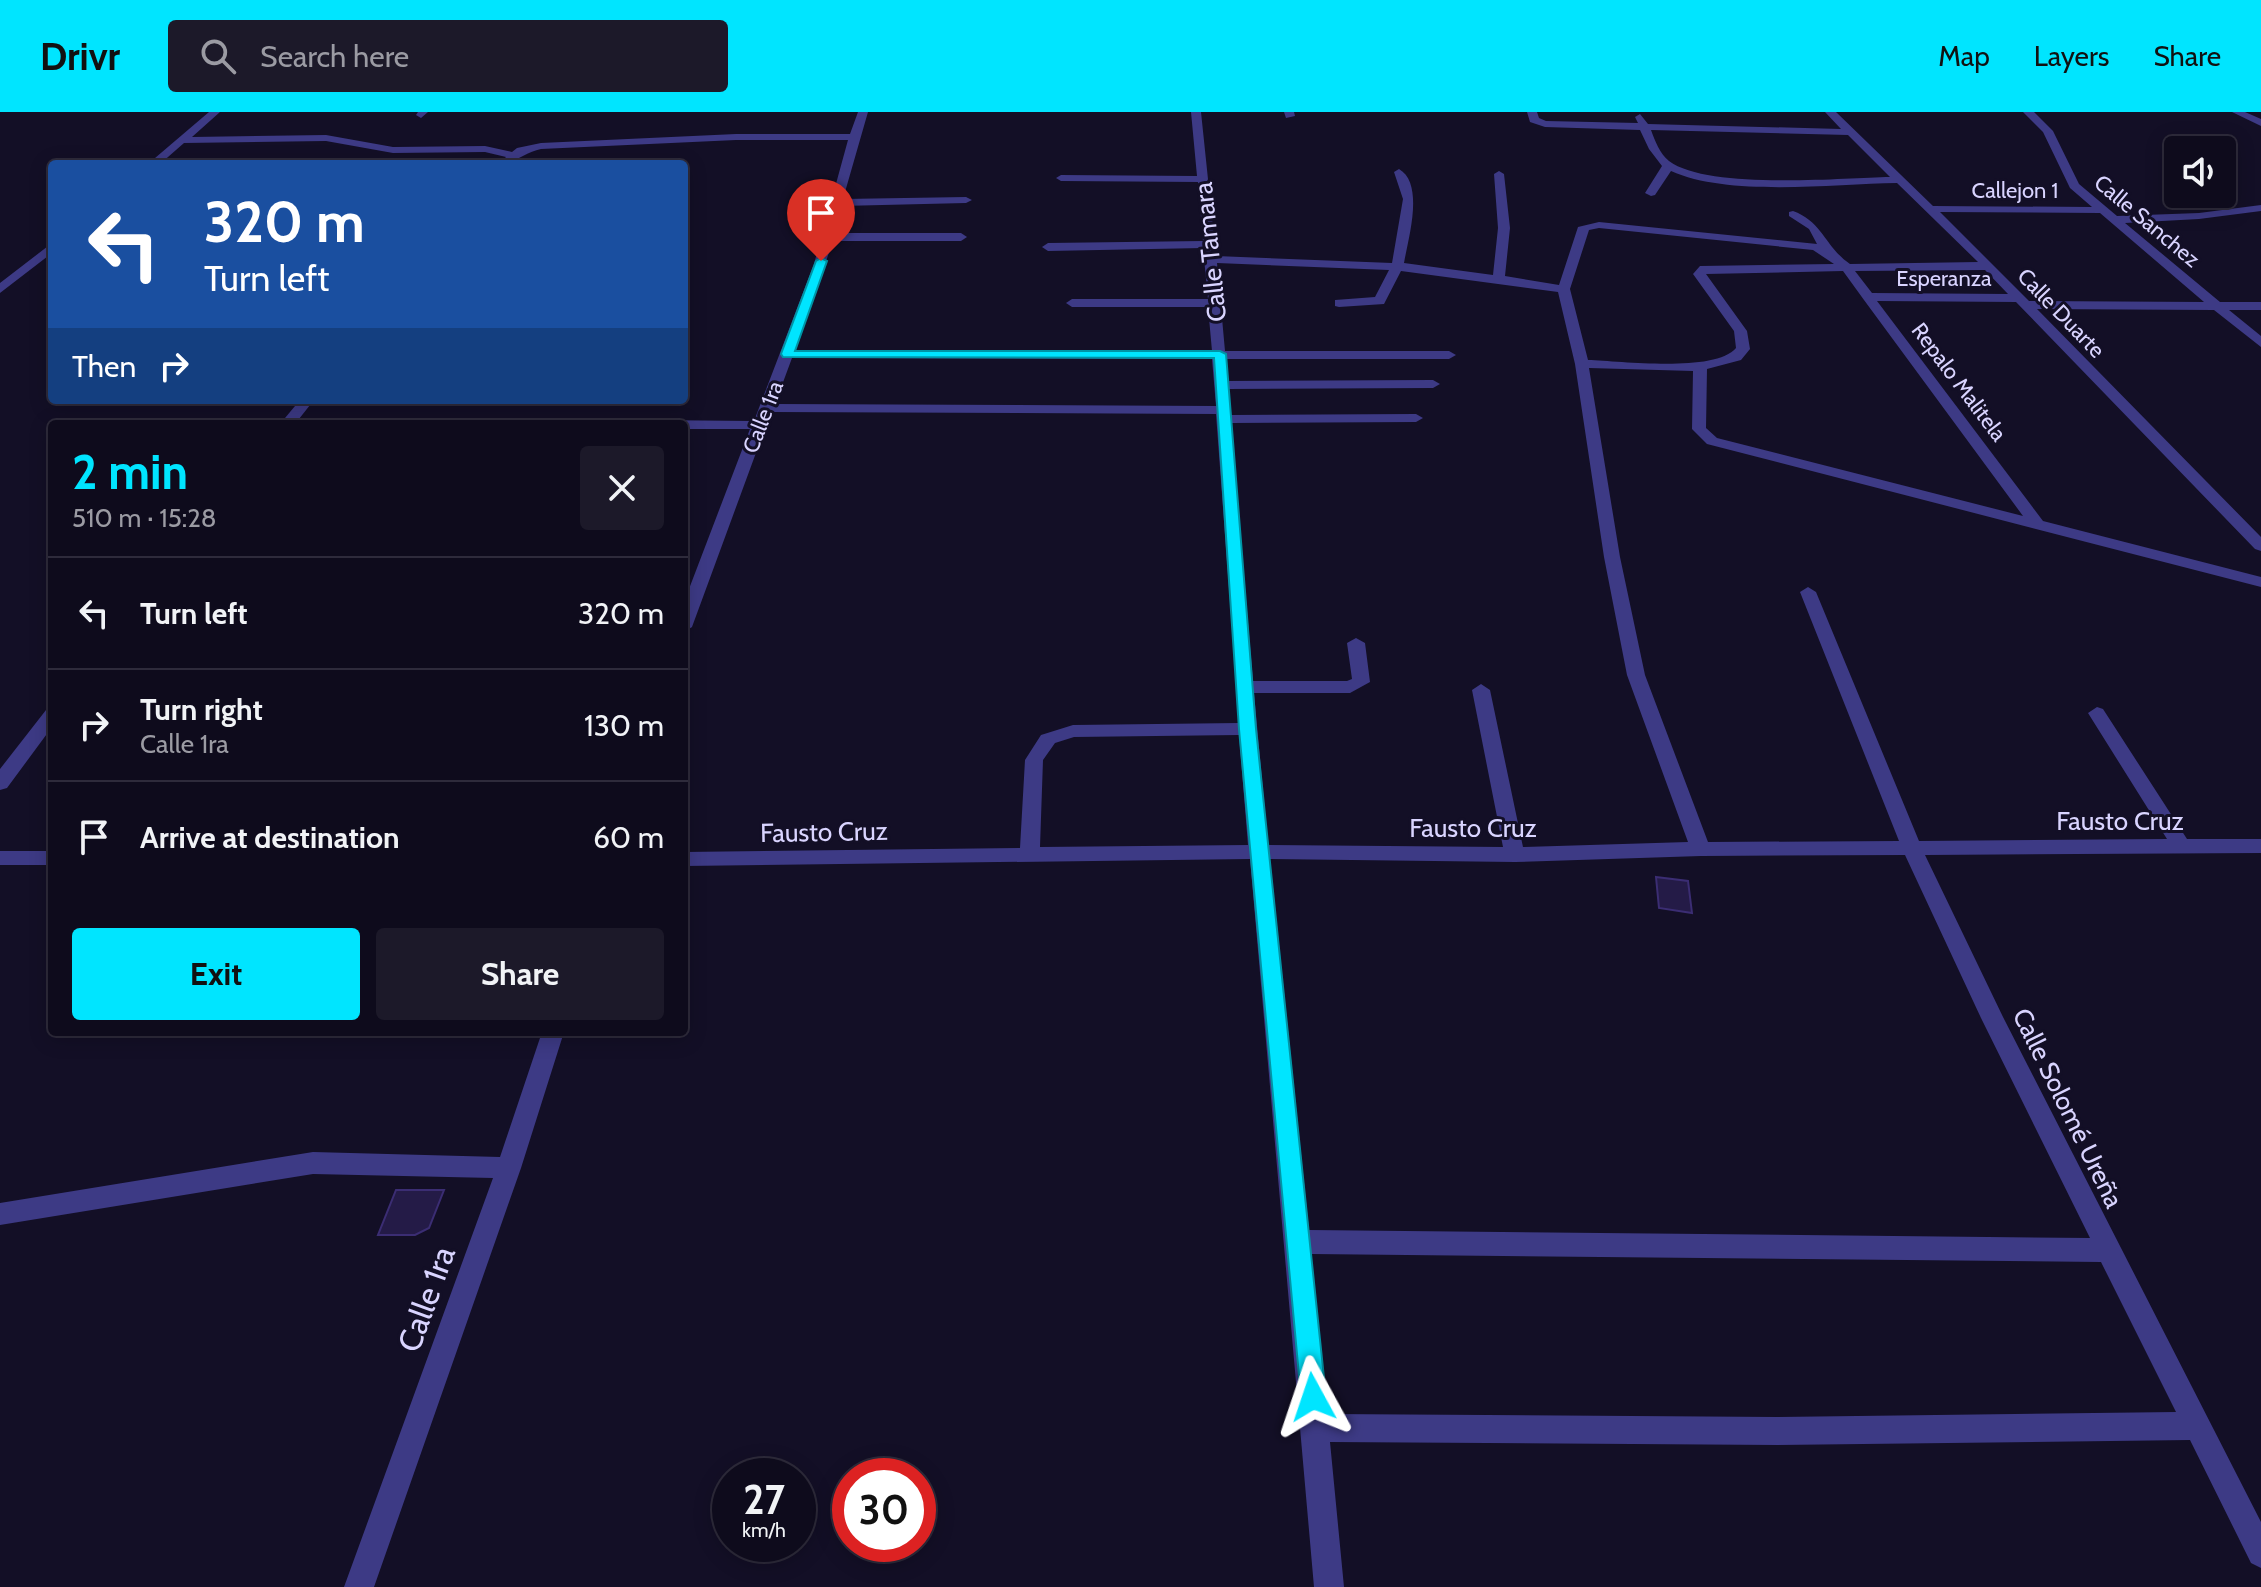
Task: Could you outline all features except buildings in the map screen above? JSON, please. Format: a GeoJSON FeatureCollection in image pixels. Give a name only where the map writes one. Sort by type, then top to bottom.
{"type":"FeatureCollection","features":[{"type":"Feature","properties":{"kind":"street"},"geometry":{"type":"LineString","coordinates":[[158,160],[215,112]]}},
{"type":"Feature","properties":{"kind":"street","name":"Calle 1ra"},"geometry":{"type":"LineString","coordinates":[[688,614],[706,558],[768,408],[828,237],[852,137],[863,112]]}},
{"type":"Feature","properties":{"kind":"street","name":"Calle Tamara"},"geometry":{"type":"LineString","coordinates":[[1196,112],[1223,385],[1248,729],[1299,1242],[1329,1587]]}},
{"type":"Feature","properties":{"kind":"street"},"geometry":{"type":"LineString","coordinates":[[1532,112],[1534,120],[1545,124],[1849,132]]}},
{"type":"Feature","properties":{"kind":"street"},"geometry":{"type":"LineString","coordinates":[[1638,112],[1661,160],[1668,166],[1695,175],[1753,181],[1897,180]]}},
{"type":"Feature","properties":{"kind":"street","name":"Calle Duarte"},"geometry":{"type":"LineString","coordinates":[[1830,112],[1988,266],[2261,546]]}},
{"type":"Feature","properties":{"kind":"street","name":"Calle Sanchez"},"geometry":{"type":"LineString","coordinates":[[2028,112],[2048,131],[2074,186],[2261,343]]}},
{"type":"Feature","properties":{"kind":"street"},"geometry":{"type":"LineString","coordinates":[[2237,112],[2261,123]]}},
{"type":"Feature","properties":{"kind":"street"},"geometry":{"type":"LineString","coordinates":[[182,140],[326,138],[393,150],[485,149],[508,160],[541,146],[736,137],[852,137]]}},
{"type":"Feature","properties":{"kind":"street"},"geometry":{"type":"LineString","coordinates":[[1651,193],[1668,166]]}},
{"type":"Feature","properties":{"kind":"street"},"geometry":{"type":"LineString","coordinates":[[1339,303],[1380,301],[1397,266],[1409,199],[1399,172]]}},
{"type":"Feature","properties":{"kind":"street"},"geometry":{"type":"LineString","coordinates":[[1499,174],[1504,228],[1499,278]]}},
{"type":"Feature","properties":{"kind":"street"},"geometry":{"type":"LineString","coordinates":[[1061,178],[1203,179]]}},
{"type":"Feature","properties":{"kind":"street"},"geometry":{"type":"LineString","coordinates":[[836,203],[966,200]]}},
{"type":"Feature","properties":{"kind":"street"},"geometry":{"type":"LineString","coordinates":[[2114,220],[2199,216],[2261,208]]}},
{"type":"Feature","properties":{"kind":"street","name":"Callejon 1"},"geometry":{"type":"LineString","coordinates":[[1928,209],[2102,210]]}},
{"type":"Feature","properties":{"kind":"street"},"geometry":{"type":"LineString","coordinates":[[1793,214],[1814,227],[1830,256]]}},
{"type":"Feature","properties":{"kind":"street"},"geometry":{"type":"LineString","coordinates":[[1701,849],[1636,675],[1590,430],[1582,364],[1564,289],[1584,227],[1591,225],[1805,244],[1845,266]]}},
{"type":"Feature","properties":{"kind":"street"},"geometry":{"type":"LineString","coordinates":[[828,237],[961,237]]}},
{"type":"Feature","properties":{"kind":"street"},"geometry":{"type":"LineString","coordinates":[[1048,247],[1211,251],[1397,266],[1564,289]]}},
{"type":"Feature","properties":{"kind":"street"},"geometry":{"type":"LineString","coordinates":[[0,289],[48,250]]}},
{"type":"Feature","properties":{"kind":"street"},"geometry":{"type":"LineString","coordinates":[[35,260],[48,261]]}},
{"type":"Feature","properties":{"kind":"street","name":"Repalo Malitela"},"geometry":{"type":"LineString","coordinates":[[1845,266],[2037,524]]}},
{"type":"Feature","properties":{"kind":"street"},"geometry":{"type":"LineString","coordinates":[[1582,364],[1700,367],[1736,357],[1743,349],[1740,331],[1699,274],[1704,269],[1988,266]]}},
{"type":"Feature","properties":{"kind":"street","name":"Esperanza"},"geometry":{"type":"LineString","coordinates":[[1868,297],[2261,306]]}},
{"type":"Feature","properties":{"kind":"street"},"geometry":{"type":"LineString","coordinates":[[1072,303],[1216,303]]}},
{"type":"Feature","properties":{"kind":"street"},"geometry":{"type":"LineString","coordinates":[[787,354],[1449,355]]}},
{"type":"Feature","properties":{"kind":"street"},"geometry":{"type":"LineString","coordinates":[[1700,367],[1699,429],[1712,441],[2261,582]]}},
{"type":"Feature","properties":{"kind":"street"},"geometry":{"type":"LineString","coordinates":[[1223,385],[1433,384]]}},
{"type":"Feature","properties":{"kind":"street"},"geometry":{"type":"LineString","coordinates":[[290,420],[304,404]]}},
{"type":"Feature","properties":{"kind":"street"},"geometry":{"type":"LineString","coordinates":[[768,408],[1416,418]]}},
{"type":"Feature","properties":{"kind":"street"},"geometry":{"type":"LineString","coordinates":[[688,424],[761,425]]}},
{"type":"Feature","properties":{"kind":"street","name":"Calle Solomé Ureña"},"geometry":{"type":"LineString","coordinates":[[1808,592],[1912,848],[2107,1250],[2261,1553]]}},
{"type":"Feature","properties":{"kind":"street"},"geometry":{"type":"LineString","coordinates":[[1245,687],[1350,687],[1361,682],[1356,643]]}},
{"type":"Feature","properties":{"kind":"street"},"geometry":{"type":"LineString","coordinates":[[1481,690],[1515,855]]}},
{"type":"Feature","properties":{"kind":"street"},"geometry":{"type":"LineString","coordinates":[[2097,713],[2181,846]]}},
{"type":"Feature","properties":{"kind":"street"},"geometry":{"type":"LineString","coordinates":[[0,783],[48,719]]}},
{"type":"Feature","properties":{"kind":"street"},"geometry":{"type":"LineString","coordinates":[[1030,856],[1034,760],[1048,739],[1073,731],[1248,729]]}},
{"type":"Feature","properties":{"kind":"street","name":"Fausto Cruz"},"geometry":{"type":"LineString","coordinates":[[688,859],[1260,852],[1515,855],[1701,849],[2261,846]]}},
{"type":"Feature","properties":{"kind":"street"},"geometry":{"type":"LineString","coordinates":[[0,858],[48,858]]}},
{"type":"Feature","properties":{"kind":"street","name":"Calle 1ra"},"geometry":{"type":"LineString","coordinates":[[359,1587],[509,1168],[552,1036]]}},
{"type":"Feature","properties":{"kind":"street"},"geometry":{"type":"LineString","coordinates":[[0,1214],[313,1163],[509,1168]]}},
{"type":"Feature","properties":{"kind":"street"},"geometry":{"type":"LineString","coordinates":[[1299,1242],[2107,1250]]}},
{"type":"Feature","properties":{"kind":"street"},"geometry":{"type":"LineString","coordinates":[[1316,1428],[1777,1431],[2195,1426]]}},
{"type":"Feature","properties":{"kind":"route"},"geometry":{"type":"LineString","coordinates":[[821,261],[787,354],[1220,354],[1248,729],[1313,1397]]}}]}
